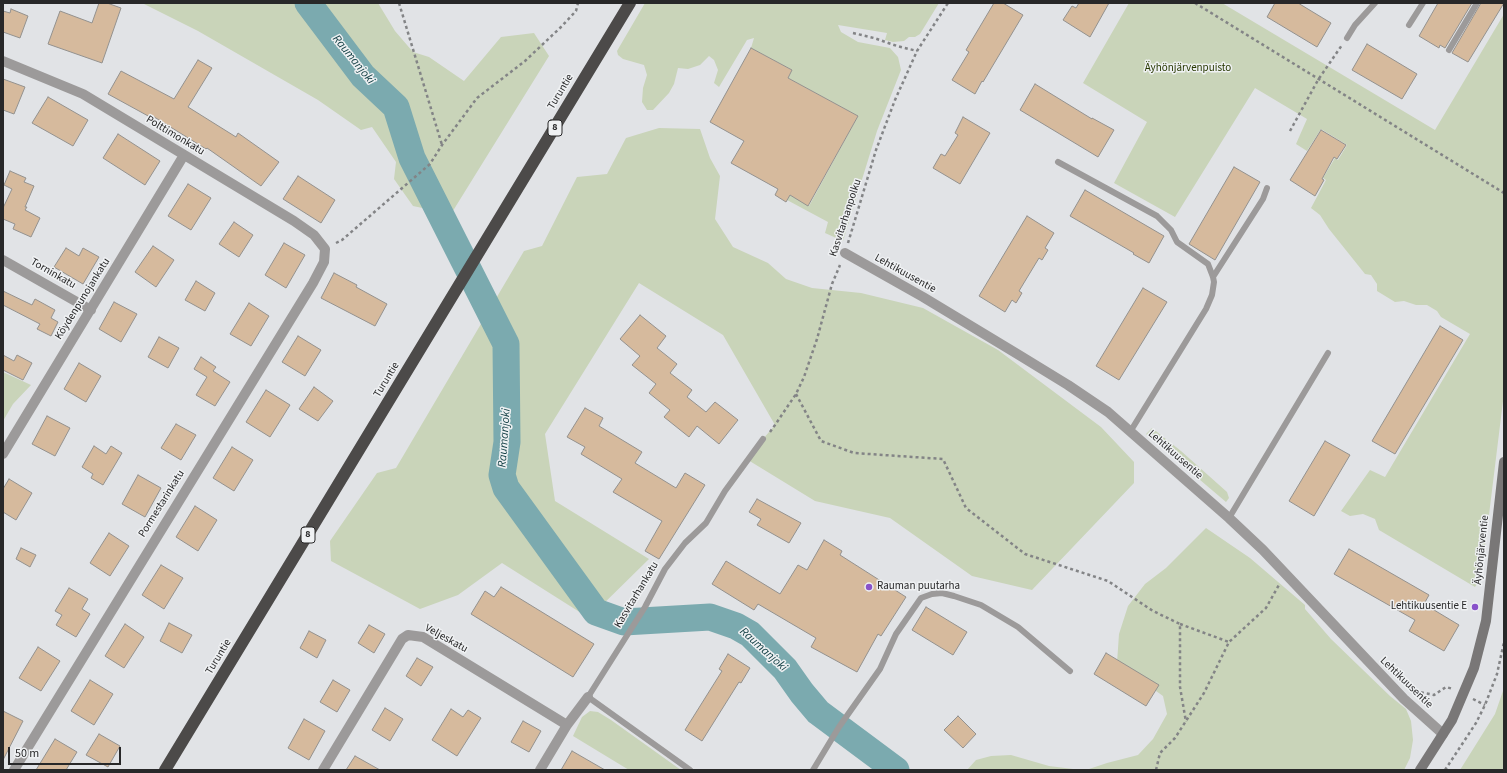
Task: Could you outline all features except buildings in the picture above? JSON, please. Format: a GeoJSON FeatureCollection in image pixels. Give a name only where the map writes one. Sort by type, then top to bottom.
{"type":"FeatureCollection","features":[{"type":"Feature","properties":{"kind":"highway","name":"Turuntie"},"geometry":{"type":"LineString","coordinates":[[165,770],[630,3]]}},
{"type":"Feature","properties":{"kind":"main road","name":"Äyhönjärventie"},"geometry":{"type":"LineString","coordinates":[[1420,770],[1452,720],[1474,668],[1486,621],[1504,462]]}},
{"type":"Feature","properties":{"kind":"street","name":"Polttimonkatu"},"geometry":{"type":"LineString","coordinates":[[3,61],[83,94],[294,221],[314,235],[325,249]]}},
{"type":"Feature","properties":{"kind":"street","name":"Köydenpunojankatu"},"geometry":{"type":"LineString","coordinates":[[3,454],[184,155]]}},
{"type":"Feature","properties":{"kind":"street","name":"Pormestarinkatu"},"geometry":{"type":"LineString","coordinates":[[14,770],[313,283],[324,262],[325,249]]}},
{"type":"Feature","properties":{"kind":"street","name":"Lehtikuusentie"},"geometry":{"type":"LineString","coordinates":[[845,253],[923,297],[1068,385],[1108,412],[1229,518],[1263,550],[1404,699],[1443,734]]}},
{"type":"Feature","properties":{"kind":"street","name":"Torninkatu"},"geometry":{"type":"LineString","coordinates":[[3,260],[91,310]]}},
{"type":"Feature","properties":{"kind":"street","name":"Veljeskatu"},"geometry":{"type":"LineString","coordinates":[[323,770],[402,639],[408,635],[423,637],[567,725]]}},
{"type":"Feature","properties":{"kind":"street","name":"Kasvitarhankatu"},"geometry":{"type":"LineString","coordinates":[[540,770],[567,725],[588,697]]}},
{"type":"Feature","properties":{"kind":"lane"},"geometry":{"type":"LineString","coordinates":[[1347,38],[1355,26],[1375,3]]}},
{"type":"Feature","properties":{"kind":"lane"},"geometry":{"type":"LineString","coordinates":[[1409,25],[1423,3]]}},
{"type":"Feature","properties":{"kind":"lane"},"geometry":{"type":"LineString","coordinates":[[1449,50],[1477,3]]}},
{"type":"Feature","properties":{"kind":"lane"},"geometry":{"type":"LineString","coordinates":[[1058,162],[1157,216],[1170,230],[1177,242],[1208,264],[1213,277],[1214,282],[1212,296],[1206,309],[1130,432]]}},
{"type":"Feature","properties":{"kind":"lane"},"geometry":{"type":"LineString","coordinates":[[1213,277],[1263,199],[1267,188]]}},
{"type":"Feature","properties":{"kind":"lane"},"geometry":{"type":"LineString","coordinates":[[1229,518],[1328,353]]}},
{"type":"Feature","properties":{"kind":"lane","name":"Kasvitarhankatu"},"geometry":{"type":"LineString","coordinates":[[588,697],[645,606],[665,568],[685,543],[706,522],[725,491],[763,439]]}},
{"type":"Feature","properties":{"kind":"lane"},"geometry":{"type":"LineString","coordinates":[[813,770],[839,727],[880,669],[896,634],[921,598],[932,594],[942,593],[981,606],[1018,627],[1070,671]]}},
{"type":"Feature","properties":{"kind":"lane"},"geometry":{"type":"LineString","coordinates":[[588,697],[690,770]]}},
{"type":"Feature","properties":{"kind":"path"},"geometry":{"type":"LineString","coordinates":[[398,3],[442,145]]}},
{"type":"Feature","properties":{"kind":"path"},"geometry":{"type":"LineString","coordinates":[[325,249],[342,240],[430,164],[442,145],[477,98],[525,61],[556,32],[576,11],[578,3]]}},
{"type":"Feature","properties":{"kind":"path","name":"Kasvitarhanpolku"},"geometry":{"type":"LineString","coordinates":[[763,439],[776,426],[796,394],[804,377],[817,339],[832,284],[855,224],[876,150],[894,100],[917,51],[948,3]]}},
{"type":"Feature","properties":{"kind":"path"},"geometry":{"type":"LineString","coordinates":[[1195,3],[1504,194]]}},
{"type":"Feature","properties":{"kind":"path"},"geometry":{"type":"LineString","coordinates":[[853,33],[917,51]]}},
{"type":"Feature","properties":{"kind":"path"},"geometry":{"type":"LineString","coordinates":[[1290,131],[1318,80],[1347,38]]}},
{"type":"Feature","properties":{"kind":"path"},"geometry":{"type":"LineString","coordinates":[[796,394],[821,441],[854,453],[943,459],[966,508],[1025,554],[1108,581],[1153,611],[1180,624],[1229,642]]}},
{"type":"Feature","properties":{"kind":"path"},"geometry":{"type":"LineString","coordinates":[[1156,770],[1160,753],[1175,738],[1186,722],[1204,693],[1229,642],[1266,608],[1285,574]]}},
{"type":"Feature","properties":{"kind":"path"},"geometry":{"type":"LineString","coordinates":[[1180,624],[1180,687],[1186,722]]}},
{"type":"Feature","properties":{"kind":"path"},"geometry":{"type":"LineString","coordinates":[[1445,770],[1476,723],[1485,705],[1497,674],[1504,642]]}},
{"type":"Feature","properties":{"kind":"green space"},"geometry":{"type":"Polygon","coordinates":[[[142,3],[296,3],[343,65],[389,114],[406,164],[427,209],[413,206],[394,179],[396,162],[372,127],[361,130],[318,100],[198,31],[142,3]]]}},
{"type":"Feature","properties":{"kind":"green space"},"geometry":{"type":"Polygon","coordinates":[[[314,3],[378,3],[395,31],[413,52],[429,57],[464,81],[501,37],[534,33],[549,56],[451,214],[409,138],[402,102],[365,71],[334,18],[314,3]]]}},
{"type":"Feature","properties":{"kind":"green space"},"geometry":{"type":"Polygon","coordinates":[[[645,3],[939,3],[920,34],[915,37],[909,37],[904,41],[893,42],[885,40],[887,33],[838,25],[841,32],[858,42],[890,48],[898,57],[901,70],[877,131],[843,241],[825,233],[828,222],[787,200],[790,195],[809,206],[858,116],[788,78],[792,70],[751,48],[754,38],[747,40],[719,87],[714,83],[718,70],[714,60],[709,56],[700,65],[688,69],[678,68],[674,84],[669,93],[653,110],[647,110],[642,102],[643,88],[647,75],[644,65],[623,59],[618,55],[617,51],[645,3]]]}},
{"type":"Feature","properties":{"kind":"green space","name":"Äyhönjärvenpuisto"},"geometry":{"type":"Polygon","coordinates":[[[1129,3],[1222,3],[1435,130],[1504,14],[1504,393],[1480,580],[1475,587],[1379,530],[1375,519],[1363,514],[1350,516],[1341,511],[1370,470],[1385,477],[1470,334],[1441,317],[1437,311],[1427,305],[1416,305],[1404,301],[1395,302],[1377,291],[1377,284],[1371,275],[1365,274],[1329,229],[1320,215],[1311,208],[1326,180],[1323,178],[1335,158],[1338,160],[1347,145],[1321,129],[1307,151],[1296,144],[1307,119],[1255,88],[1175,217],[1114,183],[1147,122],[1083,83],[1129,3]]]}},
{"type":"Feature","properties":{"kind":"green space"},"geometry":{"type":"Polygon","coordinates":[[[659,128],[700,129],[710,158],[720,176],[715,219],[733,247],[768,263],[786,279],[812,288],[861,293],[923,308],[998,350],[1101,427],[1134,462],[1134,483],[1032,590],[972,576],[890,518],[815,501],[748,460],[775,425],[723,335],[639,283],[545,434],[555,501],[649,559],[589,618],[502,563],[458,595],[420,609],[331,561],[330,541],[377,473],[396,468],[524,251],[542,246],[577,177],[607,174],[626,138],[659,128]]]}},
{"type":"Feature","properties":{"kind":"green space"},"geometry":{"type":"Polygon","coordinates":[[[3,372],[31,385],[13,404],[3,421],[3,372]]]}},
{"type":"Feature","properties":{"kind":"green space"},"geometry":{"type":"Polygon","coordinates":[[[1152,428],[1181,451],[1227,492],[1229,498],[1226,502],[1146,434],[1152,428]]]}},
{"type":"Feature","properties":{"kind":"green space"},"geometry":{"type":"Polygon","coordinates":[[[1206,528],[1250,558],[1305,605],[1305,609],[1331,639],[1390,696],[1406,709],[1411,721],[1413,740],[1410,758],[1404,770],[1086,770],[1138,755],[1153,739],[1167,714],[1163,696],[1117,663],[1119,634],[1128,606],[1145,584],[1166,568],[1206,528]]]}},
{"type":"Feature","properties":{"kind":"green space"},"geometry":{"type":"Polygon","coordinates":[[[1504,688],[1504,770],[1460,770],[1495,714],[1504,688]]]}},
{"type":"Feature","properties":{"kind":"green space"},"geometry":{"type":"Polygon","coordinates":[[[590,711],[598,712],[611,720],[681,770],[629,770],[573,736],[582,717],[590,711]]]}},
{"type":"Feature","properties":{"kind":"green space"},"geometry":{"type":"Polygon","coordinates":[[[1011,755],[1049,766],[1081,770],[967,770],[976,760],[991,756],[1011,755]]]}},
{"type":"Feature","properties":{"kind":"waterway","name":"Raumanjoki"},"geometry":{"type":"LineString","coordinates":[[308,3],[363,76],[396,107],[412,158],[506,344],[507,442],[502,475],[506,488],[596,612],[624,622],[710,617],[736,626],[750,634],[785,669],[818,712],[896,770]]}},
{"type":"Feature","properties":{"kind":"place","name":"Rauman puutarha"},"geometry":{"type":"Point","coordinates":[869,587]}},
{"type":"Feature","properties":{"kind":"place","name":"Lehtikuusentie E"},"geometry":{"type":"Point","coordinates":[1475,607]}}]}
